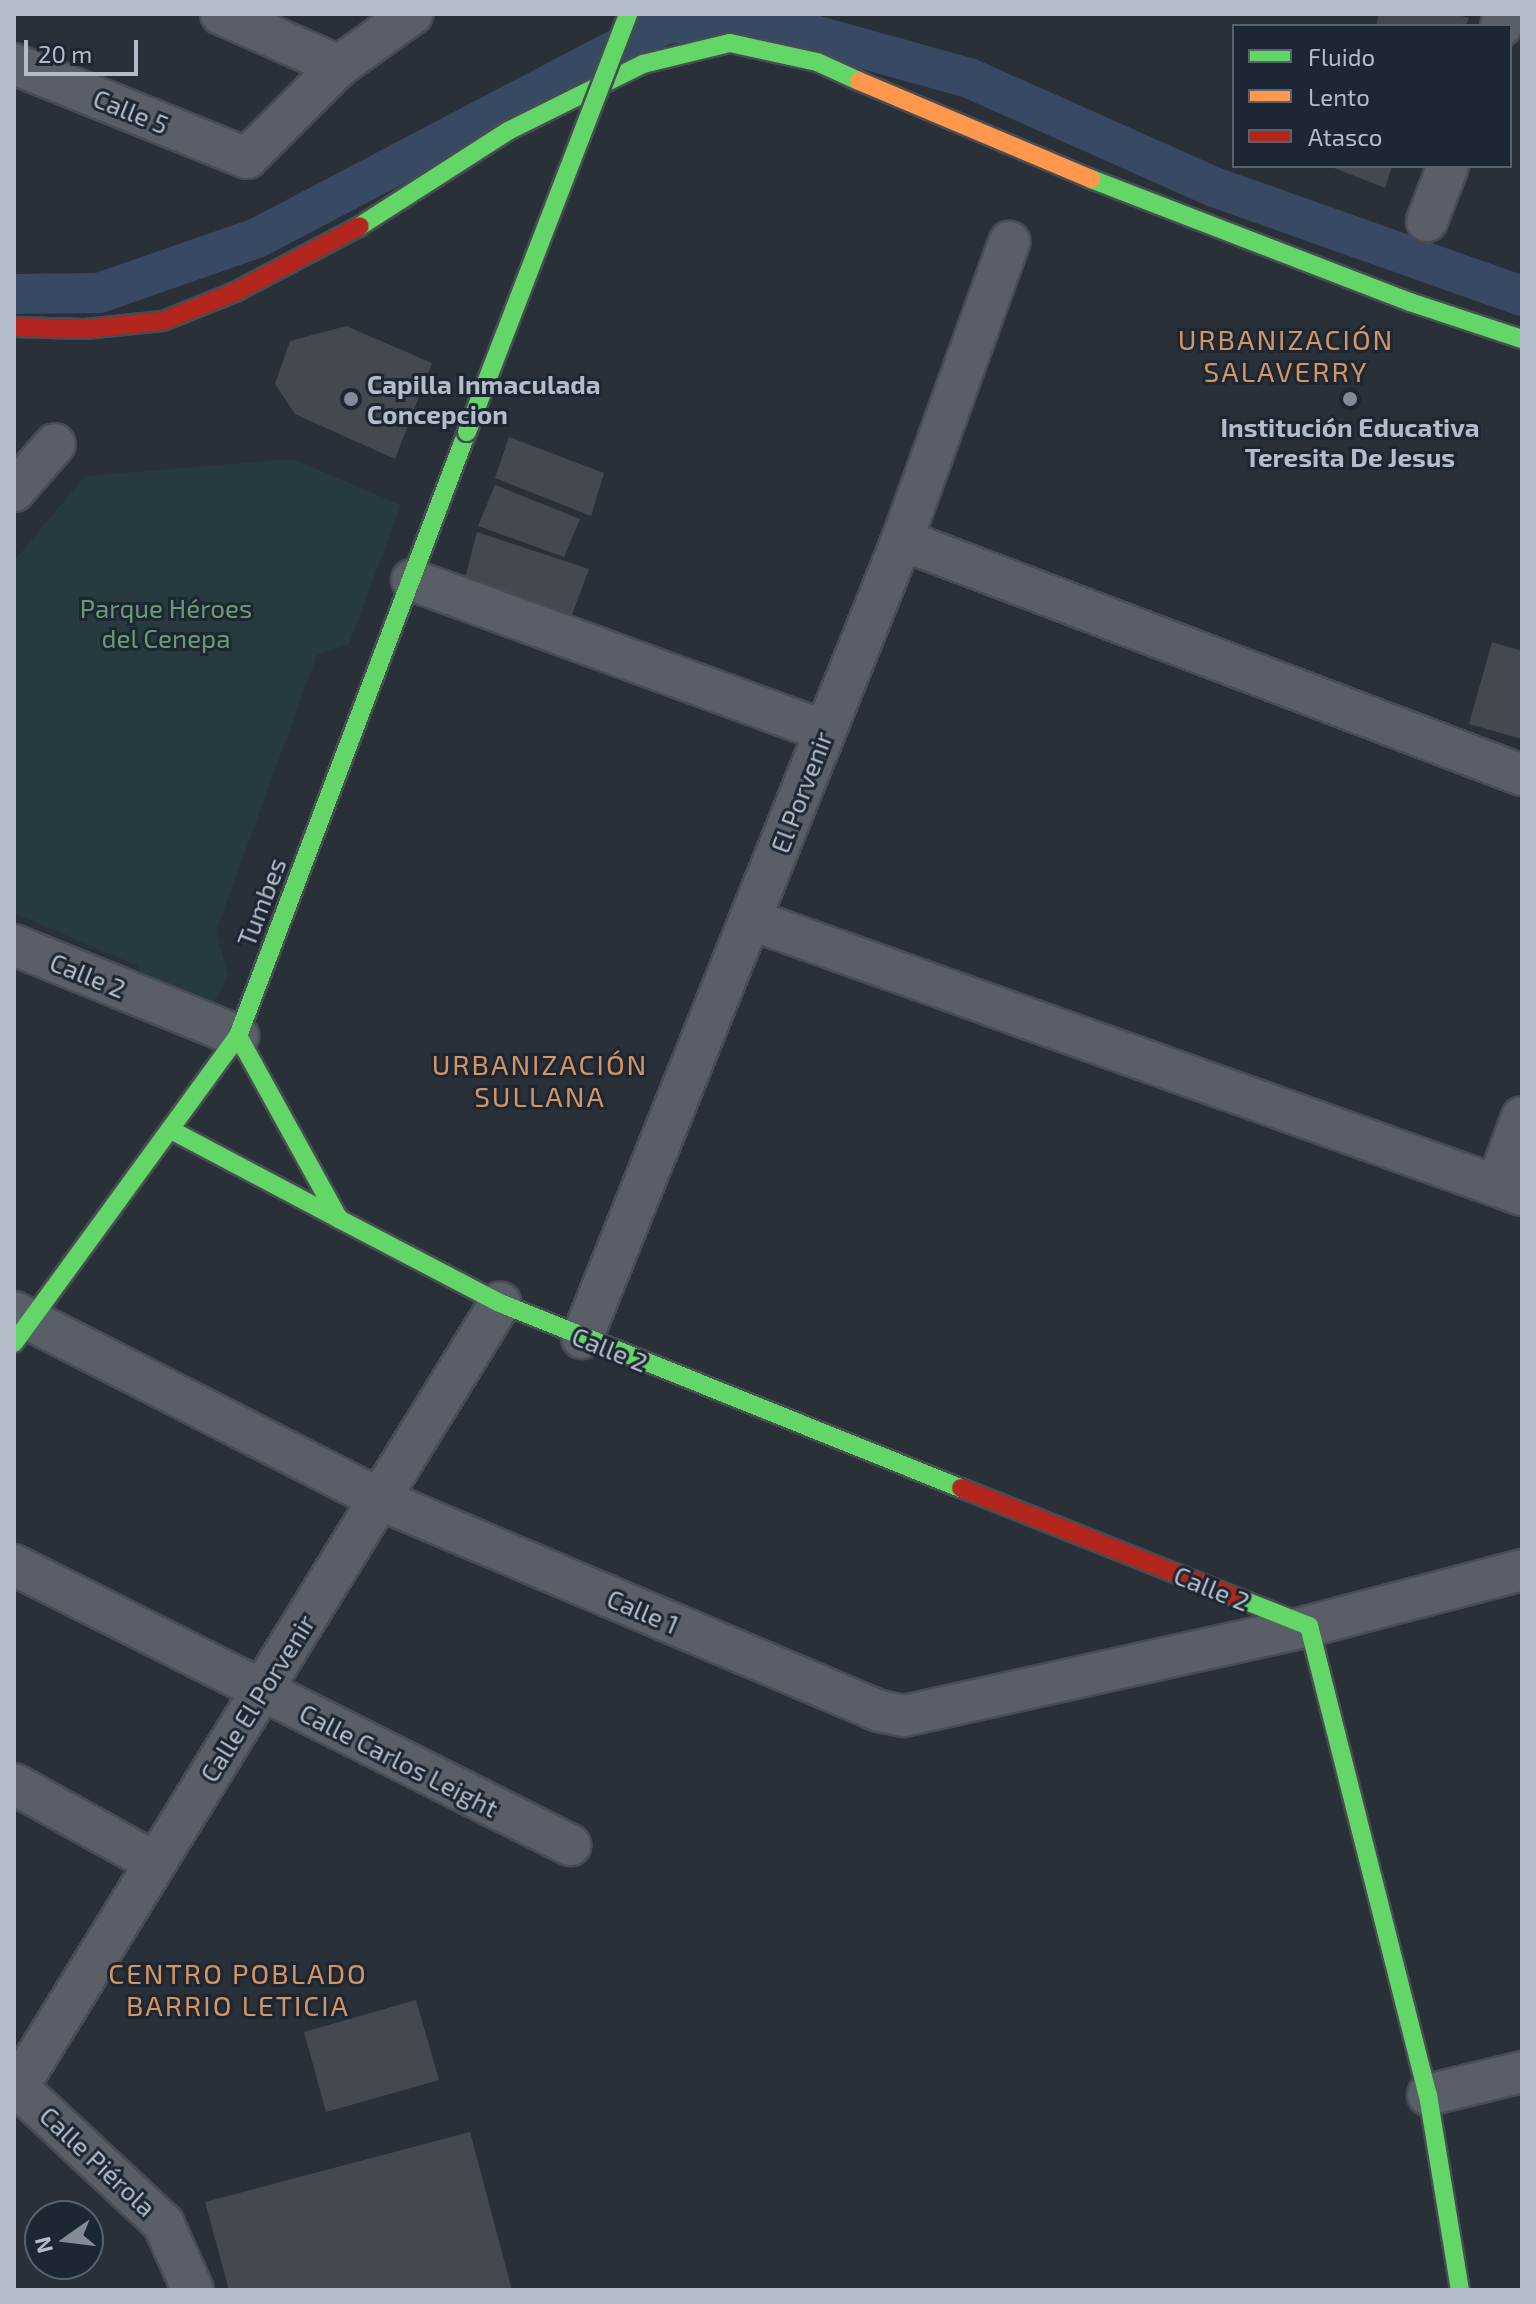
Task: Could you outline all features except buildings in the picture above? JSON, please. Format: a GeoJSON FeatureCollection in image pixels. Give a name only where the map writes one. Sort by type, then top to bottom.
{"type":"FeatureCollection","features":[{"type":"Feature","properties":{"kind":"street"},"geometry":{"type":"LineString","coordinates":[[221,14],[339,66],[412,14]]}},
{"type":"Feature","properties":{"kind":"street","name":"Tumbes"},"geometry":{"type":"LineString","coordinates":[[20,1325],[171,1130],[238,1036],[628,14]]}},
{"type":"Feature","properties":{"kind":"street"},"geometry":{"type":"LineString","coordinates":[[14,327],[85,329],[163,321],[235,292],[355,229],[508,131],[643,64],[730,43],[817,62],[1030,156],[1410,302],[1522,339]]}},
{"type":"Feature","properties":{"kind":"street","name":"Calle 5"},"geometry":{"type":"LineString","coordinates":[[14,64],[247,158],[339,66]]}},
{"type":"Feature","properties":{"kind":"street"},"geometry":{"type":"LineString","coordinates":[[1427,221],[1447,168]]}},
{"type":"Feature","properties":{"kind":"street","name":"El Porvenir"},"geometry":{"type":"LineString","coordinates":[[582,1338],[902,540],[1009,242]]}},
{"type":"Feature","properties":{"kind":"street"},"geometry":{"type":"LineString","coordinates":[[14,491],[55,444]]}},
{"type":"Feature","properties":{"kind":"street"},"geometry":{"type":"LineString","coordinates":[[902,540],[1522,775]]}},
{"type":"Feature","properties":{"kind":"street"},"geometry":{"type":"LineString","coordinates":[[412,580],[825,731]]}},
{"type":"Feature","properties":{"kind":"street"},"geometry":{"type":"LineString","coordinates":[[752,920],[1510,1188],[1522,1117]]}},
{"type":"Feature","properties":{"kind":"street","name":"Calle 2"},"geometry":{"type":"LineString","coordinates":[[14,945],[238,1036]]}},
{"type":"Feature","properties":{"kind":"street"},"geometry":{"type":"LineString","coordinates":[[238,1036],[339,1219]]}},
{"type":"Feature","properties":{"kind":"street","name":"Calle 2"},"geometry":{"type":"LineString","coordinates":[[171,1130],[500,1303],[1309,1626]]}},
{"type":"Feature","properties":{"kind":"street","name":"Calle El Porvenir"},"geometry":{"type":"LineString","coordinates":[[16,2088],[500,1303]]}},
{"type":"Feature","properties":{"kind":"street","name":"Calle 1"},"geometry":{"type":"LineString","coordinates":[[20,1325],[379,1499],[879,1711],[904,1716],[1309,1626],[1522,1570]]}},
{"type":"Feature","properties":{"kind":"street","name":"Calle Carlos Leight"},"geometry":{"type":"LineString","coordinates":[[14,1565],[570,1845]]}},
{"type":"Feature","properties":{"kind":"street"},"geometry":{"type":"LineString","coordinates":[[1309,1626],[1428,2095],[1460,2290]]}},
{"type":"Feature","properties":{"kind":"street"},"geometry":{"type":"LineString","coordinates":[[14,1784],[156,1863]]}},
{"type":"Feature","properties":{"kind":"street"},"geometry":{"type":"LineString","coordinates":[[1428,2095],[1522,2072]]}},
{"type":"Feature","properties":{"kind":"street","name":"Calle Piérola"},"geometry":{"type":"LineString","coordinates":[[16,2088],[163,2223],[193,2290]]}},
{"type":"Feature","properties":{"kind":"green space","name":"Parque Héroes del Cenepa"},"geometry":{"type":"Polygon","coordinates":[[[293,459],[401,505],[349,644],[317,655],[216,931],[228,976],[212,1006],[146,992],[138,966],[14,913],[14,561],[85,476],[293,459]]]}},
{"type":"Feature","properties":{"kind":"waterway"},"geometry":{"type":"LineString","coordinates":[[14,294],[99,293],[257,238],[665,24],[756,19],[969,78],[1214,187],[1522,296]]}},
{"type":"Feature","properties":{"kind":"traffic: fast"},"geometry":{"type":"LineString","coordinates":[[467,432],[628,14]]}},
{"type":"Feature","properties":{"kind":"traffic: fast"},"geometry":{"type":"LineString","coordinates":[[360,226],[508,131],[643,64],[730,43],[817,62],[859,81]]}},
{"type":"Feature","properties":{"kind":"traffic: fast"},"geometry":{"type":"LineString","coordinates":[[1091,179],[1410,302],[1522,339]]}},
{"type":"Feature","properties":{"kind":"traffic: fast"},"geometry":{"type":"LineString","coordinates":[[14,1343],[238,1036],[467,432]]}},
{"type":"Feature","properties":{"kind":"traffic: fast"},"geometry":{"type":"LineString","coordinates":[[238,1036],[339,1219],[500,1303],[961,1488]]}},
{"type":"Feature","properties":{"kind":"traffic: fast"},"geometry":{"type":"LineString","coordinates":[[171,1130],[339,1219]]}},
{"type":"Feature","properties":{"kind":"traffic: fast"},"geometry":{"type":"LineString","coordinates":[[1233,1596],[1309,1626],[1428,2095],[1460,2290]]}},
{"type":"Feature","properties":{"kind":"traffic: slow"},"geometry":{"type":"LineString","coordinates":[[859,81],[1091,179]]}},
{"type":"Feature","properties":{"kind":"traffic: jam"},"geometry":{"type":"LineString","coordinates":[[14,327],[85,329],[163,321],[235,292],[360,226]]}},
{"type":"Feature","properties":{"kind":"traffic: jam"},"geometry":{"type":"LineString","coordinates":[[961,1488],[1233,1596]]}},
{"type":"Feature","properties":{"kind":"place","name":"Capilla Inmaculada Concepcion"},"geometry":{"type":"Point","coordinates":[351,399]}},
{"type":"Feature","properties":{"kind":"place","name":"Institución Educativa Teresita De Jesus"},"geometry":{"type":"Point","coordinates":[1350,399]}},
{"type":"Feature","properties":{"kind":"district","name":"URBANIZACIÓN SALAVERRY"},"geometry":{"type":"Point","coordinates":[1286,355]}},
{"type":"Feature","properties":{"kind":"district","name":"URBANIZACIÓN SULLANA"},"geometry":{"type":"Point","coordinates":[540,1080]}},
{"type":"Feature","properties":{"kind":"district","name":"CENTRO POBLADO BARRIO LETICIA"},"geometry":{"type":"Point","coordinates":[238,1989]}}]}
